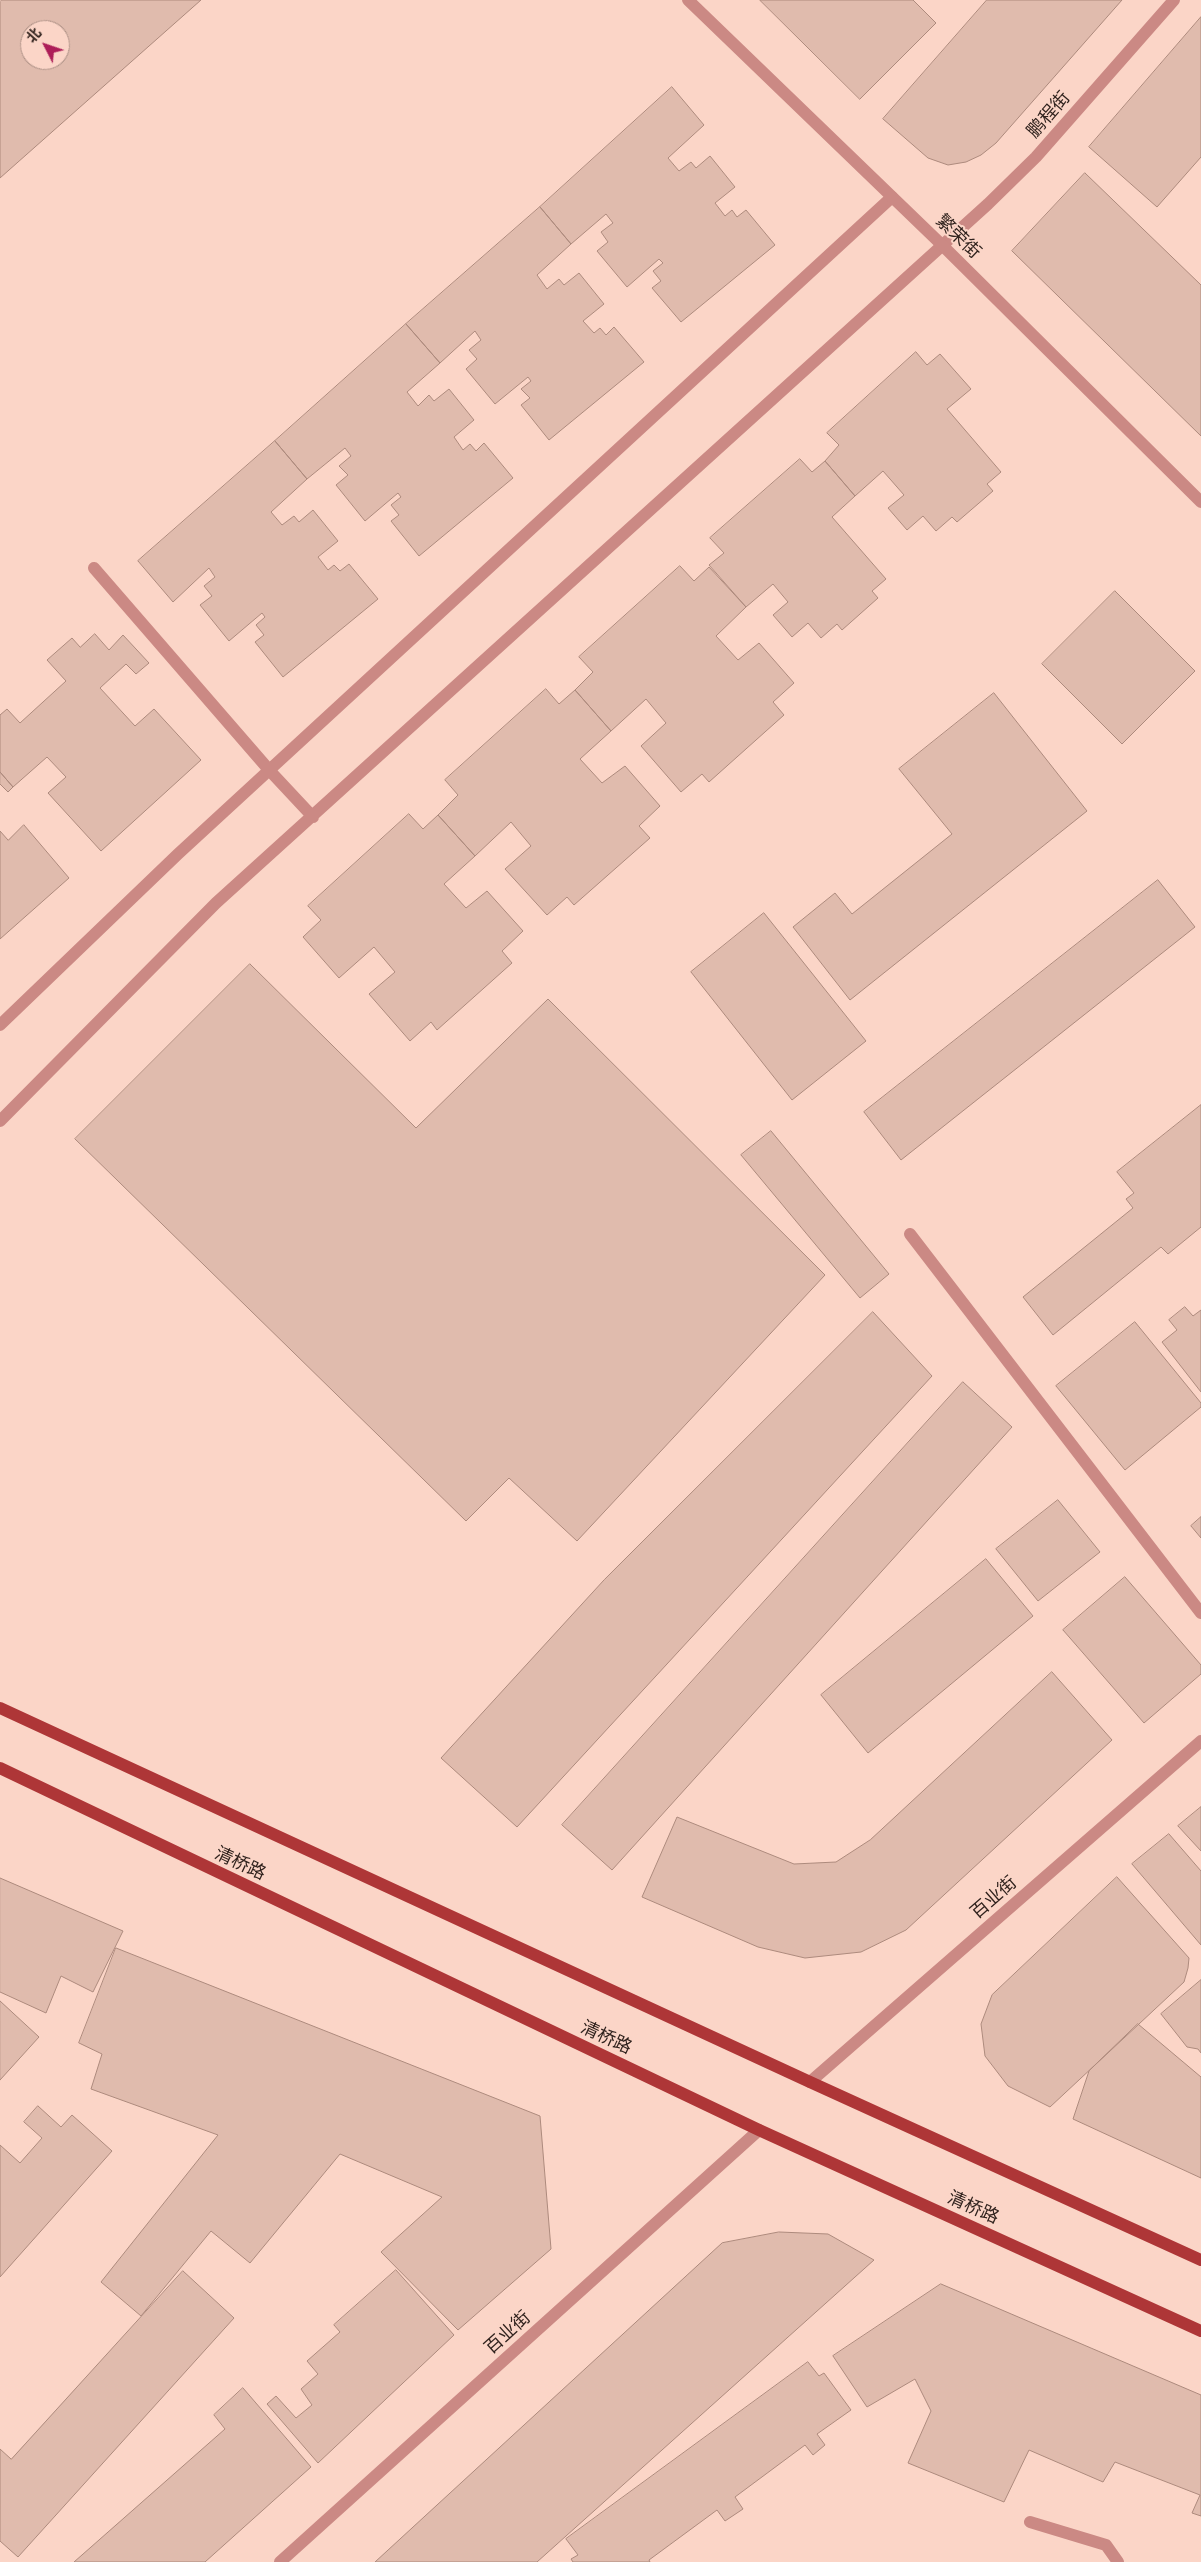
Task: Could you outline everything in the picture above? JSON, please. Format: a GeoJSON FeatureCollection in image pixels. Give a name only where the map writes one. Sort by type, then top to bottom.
{"type":"FeatureCollection","features":[{"type":"Feature","properties":{"kind":"main road"},"geometry":{"type":"LineString","coordinates":[[0,1708],[810,2082],[1201,2260]]}},
{"type":"Feature","properties":{"kind":"main road","name":"清桥路"},"geometry":{"type":"LineString","coordinates":[[0,1768],[759,2130],[1201,2330]]}},
{"type":"Feature","properties":{"kind":"street","name":"繁荣街"},"geometry":{"type":"LineString","coordinates":[[688,0],[942,245],[1201,502]]}},
{"type":"Feature","properties":{"kind":"street","name":"鹏程街"},"geometry":{"type":"LineString","coordinates":[[0,1121],[216,903],[942,245],[1036,157],[1174,0]]}},
{"type":"Feature","properties":{"kind":"street"},"geometry":{"type":"LineString","coordinates":[[0,1025],[178,854],[892,197]]}},
{"type":"Feature","properties":{"kind":"street"},"geometry":{"type":"LineString","coordinates":[[94,568],[270,771],[313,817]]}},
{"type":"Feature","properties":{"kind":"street"},"geometry":{"type":"LineString","coordinates":[[910,1234],[1201,1613]]}},
{"type":"Feature","properties":{"kind":"street","name":"百业街"},"geometry":{"type":"LineString","coordinates":[[810,2082],[1201,1741]]}},
{"type":"Feature","properties":{"kind":"street","name":"百业街"},"geometry":{"type":"LineString","coordinates":[[280,2562],[759,2130]]}},
{"type":"Feature","properties":{"kind":"street"},"geometry":{"type":"LineString","coordinates":[[1030,2522],[1106,2545],[1118,2562]]}},
{"type":"Feature","properties":{"kind":"building"},"geometry":{"type":"Polygon","coordinates":[[[2,0],[201,0],[0,178],[0,2],[2,0]]]}},
{"type":"Feature","properties":{"kind":"building"},"geometry":{"type":"Polygon","coordinates":[[[760,0],[913,0],[936,23],[860,99],[760,0]]]}},
{"type":"Feature","properties":{"kind":"building"},"geometry":{"type":"Polygon","coordinates":[[[987,0],[1122,0],[996,143],[981,155],[966,162],[948,165],[928,158],[883,119],[987,0]]]}},
{"type":"Feature","properties":{"kind":"building"},"geometry":{"type":"Polygon","coordinates":[[[1201,17],[1201,157],[1157,207],[1089,147],[1201,17]]]}},
{"type":"Feature","properties":{"kind":"building"},"geometry":{"type":"Polygon","coordinates":[[[672,87],[704,125],[668,158],[679,171],[691,162],[696,168],[710,156],[735,187],[715,203],[725,216],[732,210],[737,217],[746,210],[775,245],[681,322],[652,288],[661,281],[653,271],[663,263],[659,259],[627,287],[597,251],[608,242],[601,232],[613,223],[606,214],[571,244],[540,207],[672,87]]]}},
{"type":"Feature","properties":{"kind":"building"},"geometry":{"type":"Polygon","coordinates":[[[1085,173],[1201,285],[1201,436],[1012,251],[1085,173]]]}},
{"type":"Feature","properties":{"kind":"building"},"geometry":{"type":"Polygon","coordinates":[[[540,207],[571,244],[537,275],[547,289],[559,279],[564,285],[579,273],[604,304],[583,321],[594,333],[600,328],[606,335],[614,327],[644,362],[549,440],[521,405],[530,398],[521,389],[531,381],[528,377],[495,404],[466,369],[477,359],[469,350],[481,340],[475,331],[440,363],[406,324],[540,207]]]}},
{"type":"Feature","properties":{"kind":"building"},"geometry":{"type":"Polygon","coordinates":[[[406,324],[440,363],[407,392],[418,406],[429,395],[434,401],[449,389],[474,420],[454,437],[463,450],[470,444],[476,451],[484,443],[513,478],[419,556],[391,521],[399,515],[391,505],[401,497],[398,493],[365,521],[336,485],[348,475],[339,466],[351,456],[345,448],[307,479],[275,441],[406,324]]]}},
{"type":"Feature","properties":{"kind":"building"},"geometry":{"type":"Polygon","coordinates":[[[916,352],[927,365],[940,354],[971,389],[947,409],[1001,472],[987,484],[993,491],[957,522],[952,517],[936,531],[923,516],[907,530],[888,508],[904,495],[883,471],[855,496],[825,461],[839,445],[827,433],[916,352]]]}},
{"type":"Feature","properties":{"kind":"building"},"geometry":{"type":"Polygon","coordinates":[[[275,441],[307,479],[271,512],[282,525],[294,516],[299,522],[313,510],[338,541],[318,557],[328,570],[334,565],[340,571],[349,564],[378,599],[283,677],[255,642],[264,635],[256,625],[265,617],[262,613],[229,641],[200,605],[212,596],[204,586],[215,577],[209,568],[173,602],[138,561],[275,441]]]}},
{"type":"Feature","properties":{"kind":"building"},"geometry":{"type":"Polygon","coordinates":[[[800,459],[812,472],[825,461],[855,496],[832,517],[886,579],[872,591],[878,598],[842,630],[837,624],[821,638],[808,623],[792,637],[773,615],[788,602],[773,584],[746,607],[709,565],[724,553],[710,538],[800,459]]]}},
{"type":"Feature","properties":{"kind":"building"},"geometry":{"type":"Polygon","coordinates":[[[680,566],[694,581],[709,567],[746,607],[716,636],[738,660],[759,643],[794,683],[773,702],[784,715],[709,782],[702,774],[681,792],[641,746],[666,723],[646,699],[611,731],[575,690],[593,672],[579,657],[680,566]]]}},
{"type":"Feature","properties":{"kind":"building"},"geometry":{"type":"Polygon","coordinates":[[[1115,591],[1195,671],[1122,744],[1042,664],[1115,591]]]}},
{"type":"Feature","properties":{"kind":"building"},"geometry":{"type":"Polygon","coordinates":[[[95,634],[109,650],[123,635],[149,663],[136,674],[126,664],[100,688],[135,726],[154,709],[201,760],[101,851],[48,793],[66,777],[47,757],[13,787],[0,772],[0,715],[7,709],[20,723],[66,681],[47,660],[72,638],[80,647],[95,634]]]}},
{"type":"Feature","properties":{"kind":"building"},"geometry":{"type":"Polygon","coordinates":[[[546,689],[559,704],[575,690],[611,731],[580,759],[602,783],[625,766],[660,806],[639,826],[650,838],[574,905],[567,897],[547,915],[505,869],[531,846],[511,822],[475,856],[438,815],[458,795],[445,780],[546,689]]]}},
{"type":"Feature","properties":{"kind":"building"},"geometry":{"type":"Polygon","coordinates":[[[994,693],[1087,811],[850,1000],[793,927],[835,893],[852,914],[952,834],[899,769],[994,693]]]}},
{"type":"Feature","properties":{"kind":"building"},"geometry":{"type":"Polygon","coordinates":[[[0,772],[13,787],[8,792],[0,784],[0,772]]]}},
{"type":"Feature","properties":{"kind":"building"},"geometry":{"type":"Polygon","coordinates":[[[409,814],[423,829],[438,815],[475,856],[444,884],[466,908],[487,891],[523,931],[502,951],[512,963],[437,1030],[431,1022],[410,1041],[369,994],[395,972],[374,947],[339,978],[303,937],[321,920],[308,906],[409,814]]]}},
{"type":"Feature","properties":{"kind":"building"},"geometry":{"type":"Polygon","coordinates":[[[24,825],[69,878],[0,939],[0,831],[8,840],[24,825]]]}},
{"type":"Feature","properties":{"kind":"building"},"geometry":{"type":"Polygon","coordinates":[[[1158,880],[1195,927],[901,1160],[864,1112],[1158,880]]]}},
{"type":"Feature","properties":{"kind":"building"},"geometry":{"type":"Polygon","coordinates":[[[764,913],[866,1041],[792,1100],[691,972],[764,913]]]}},
{"type":"Feature","properties":{"kind":"building"},"geometry":{"type":"Polygon","coordinates":[[[250,964],[416,1128],[548,999],[825,1275],[577,1541],[509,1478],[466,1521],[75,1139],[250,964]]]}},
{"type":"Feature","properties":{"kind":"building"},"geometry":{"type":"Polygon","coordinates":[[[1201,1105],[1201,1227],[1168,1254],[1161,1247],[1053,1335],[1023,1297],[1133,1208],[1126,1199],[1134,1193],[1117,1172],[1201,1105]]]}},
{"type":"Feature","properties":{"kind":"building"},"geometry":{"type":"Polygon","coordinates":[[[771,1131],[889,1274],[860,1298],[741,1155],[771,1131]]]}},
{"type":"Feature","properties":{"kind":"building"},"geometry":{"type":"Polygon","coordinates":[[[1185,1307],[1193,1316],[1201,1310],[1201,1392],[1162,1342],[1177,1330],[1169,1320],[1185,1307]]]}},
{"type":"Feature","properties":{"kind":"building"},"geometry":{"type":"Polygon","coordinates":[[[873,1312],[932,1376],[517,1827],[441,1758],[604,1580],[873,1312]]]}},
{"type":"Feature","properties":{"kind":"building"},"geometry":{"type":"Polygon","coordinates":[[[1135,1322],[1201,1403],[1201,1407],[1125,1470],[1056,1386],[1135,1322]]]}},
{"type":"Feature","properties":{"kind":"building"},"geometry":{"type":"Polygon","coordinates":[[[963,1382],[1012,1427],[612,1870],[562,1825],[963,1382]]]}},
{"type":"Feature","properties":{"kind":"building"},"geometry":{"type":"Polygon","coordinates":[[[1058,1500],[1100,1552],[1038,1601],[996,1549],[1058,1500]]]}},
{"type":"Feature","properties":{"kind":"building"},"geometry":{"type":"Polygon","coordinates":[[[1201,1517],[1201,1538],[1191,1526],[1201,1517]]]}},
{"type":"Feature","properties":{"kind":"building"},"geometry":{"type":"Polygon","coordinates":[[[986,1559],[1033,1616],[868,1753],[821,1695],[986,1559]]]}},
{"type":"Feature","properties":{"kind":"building"},"geometry":{"type":"Polygon","coordinates":[[[1125,1577],[1201,1665],[1201,1674],[1144,1723],[1063,1630],[1125,1577]]]}},
{"type":"Feature","properties":{"kind":"building"},"geometry":{"type":"Polygon","coordinates":[[[1052,1672],[1112,1740],[906,1930],[861,1952],[805,1958],[758,1947],[642,1897],[677,1817],[794,1864],[836,1862],[870,1840],[1052,1672]]]}},
{"type":"Feature","properties":{"kind":"building"},"geometry":{"type":"Polygon","coordinates":[[[1201,1807],[1201,1851],[1178,1826],[1201,1807]]]}},
{"type":"Feature","properties":{"kind":"building"},"geometry":{"type":"Polygon","coordinates":[[[1169,1834],[1201,1871],[1201,1945],[1132,1864],[1169,1834]]]}},
{"type":"Feature","properties":{"kind":"building"},"geometry":{"type":"Polygon","coordinates":[[[1117,1877],[1189,1958],[1184,1982],[1050,2107],[1008,2086],[985,2056],[981,2024],[992,1995],[1117,1877]]]}},
{"type":"Feature","properties":{"kind":"building"},"geometry":{"type":"Polygon","coordinates":[[[0,1878],[123,1931],[93,1992],[61,1976],[46,2013],[0,1992],[0,1878]]]}},
{"type":"Feature","properties":{"kind":"building"},"geometry":{"type":"Polygon","coordinates":[[[116,1948],[540,2116],[551,2249],[458,2330],[381,2252],[442,2197],[340,2154],[250,2263],[211,2231],[141,2316],[101,2282],[218,2135],[91,2089],[102,2054],[79,2043],[116,1948]]]}},
{"type":"Feature","properties":{"kind":"building"},"geometry":{"type":"Polygon","coordinates":[[[1201,1980],[1201,2053],[1198,2049],[1187,2047],[1161,2014],[1201,1980]]]}},
{"type":"Feature","properties":{"kind":"building"},"geometry":{"type":"Polygon","coordinates":[[[0,2001],[39,2037],[0,2080],[0,2001]]]}},
{"type":"Feature","properties":{"kind":"building"},"geometry":{"type":"Polygon","coordinates":[[[1138,2024],[1201,2077],[1201,2178],[1073,2119],[1089,2071],[1138,2024]]]}},
{"type":"Feature","properties":{"kind":"building"},"geometry":{"type":"Polygon","coordinates":[[[38,2106],[61,2127],[72,2115],[112,2151],[0,2277],[0,2145],[20,2163],[42,2138],[24,2122],[38,2106]]]}},
{"type":"Feature","properties":{"kind":"building"},"geometry":{"type":"Polygon","coordinates":[[[779,2232],[828,2234],[874,2260],[537,2562],[375,2562],[722,2243],[779,2232]]]}},
{"type":"Feature","properties":{"kind":"building"},"geometry":{"type":"Polygon","coordinates":[[[396,2270],[454,2335],[318,2463],[267,2404],[276,2396],[296,2418],[312,2405],[301,2389],[318,2374],[307,2361],[340,2332],[334,2325],[396,2270]]]}},
{"type":"Feature","properties":{"kind":"building"},"geometry":{"type":"Polygon","coordinates":[[[183,2271],[234,2318],[18,2557],[0,2541],[0,2449],[11,2459],[183,2271]]]}},
{"type":"Feature","properties":{"kind":"building"},"geometry":{"type":"Polygon","coordinates":[[[941,2284],[1201,2395],[1201,2516],[1192,2513],[1200,2495],[1115,2462],[1103,2482],[1029,2450],[1004,2502],[908,2463],[931,2411],[915,2379],[867,2407],[833,2356],[941,2284]]]}},
{"type":"Feature","properties":{"kind":"building"},"geometry":{"type":"Polygon","coordinates":[[[808,2362],[819,2376],[824,2373],[851,2410],[817,2434],[825,2445],[813,2455],[805,2445],[735,2497],[743,2509],[725,2521],[717,2510],[649,2560],[650,2562],[573,2562],[571,2559],[578,2555],[566,2539],[808,2362]]]}},
{"type":"Feature","properties":{"kind":"building"},"geometry":{"type":"Polygon","coordinates":[[[243,2388],[311,2467],[205,2562],[74,2562],[225,2429],[214,2415],[243,2388]]]}}]}
